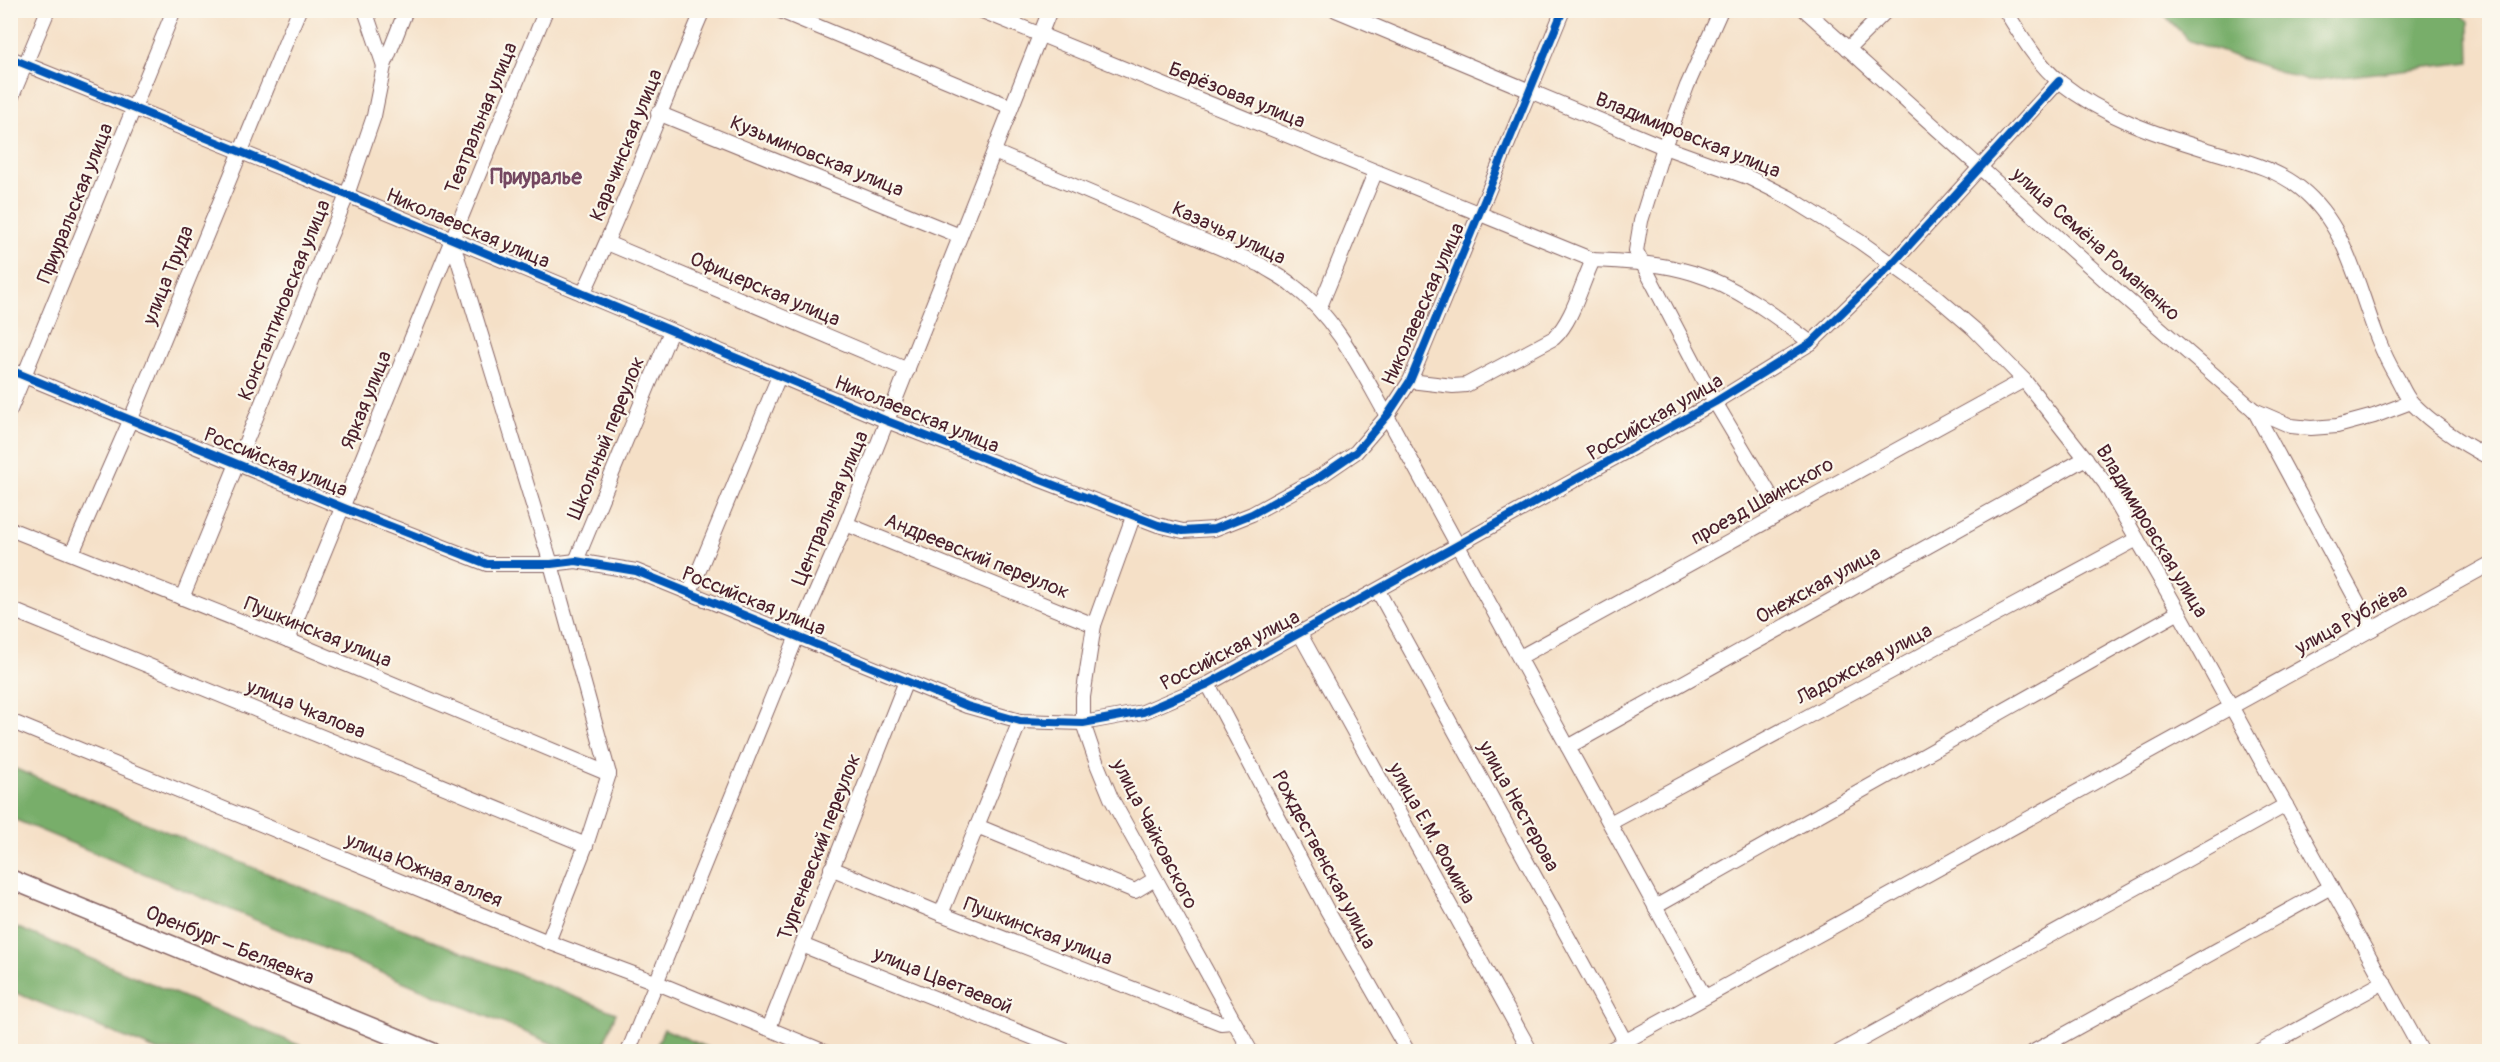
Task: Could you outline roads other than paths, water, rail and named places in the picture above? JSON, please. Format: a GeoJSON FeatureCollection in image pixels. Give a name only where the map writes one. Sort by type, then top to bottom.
{"type":"FeatureCollection","features":[{"type":"Feature","properties":{"kind":"main road","name":"Оренбург – Беляевка"},"geometry":{"type":"LineString","coordinates":[[10,879],[432,1052]]}},
{"type":"Feature","properties":{"kind":"street"},"geometry":{"type":"LineString","coordinates":[[10,101],[48,10]]}},
{"type":"Feature","properties":{"kind":"street","name":"Приуральская улица"},"geometry":{"type":"LineString","coordinates":[[10,410],[174,10]]}},
{"type":"Feature","properties":{"kind":"street","name":"улица Труда"},"geometry":{"type":"LineString","coordinates":[[72,553],[130,421],[299,10]]}},
{"type":"Feature","properties":{"kind":"street"},"geometry":{"type":"LineString","coordinates":[[365,10],[384,66]]}},
{"type":"Feature","properties":{"kind":"street","name":"Константиновская улица"},"geometry":{"type":"LineString","coordinates":[[182,598],[347,195],[374,116],[384,66],[406,10]]}},
{"type":"Feature","properties":{"kind":"street","name":"Театральная улица"},"geometry":{"type":"LineString","coordinates":[[452,240],[546,10]]}},
{"type":"Feature","properties":{"kind":"street","name":"Карачинская улица"},"geometry":{"type":"LineString","coordinates":[[583,294],[607,243],[658,113],[702,10]]}},
{"type":"Feature","properties":{"kind":"street"},"geometry":{"type":"LineString","coordinates":[[778,10],[1011,107]]}},
{"type":"Feature","properties":{"kind":"street","name":"Берёзовая улица"},"geometry":{"type":"LineString","coordinates":[[980,10],[1593,260],[1641,262],[1693,273],[1721,284],[1781,320],[1811,343]]}},
{"type":"Feature","properties":{"kind":"street","name":"Центральная улица"},"geometry":{"type":"LineString","coordinates":[[628,1052],[797,636],[846,524],[1050,10]]}},
{"type":"Feature","properties":{"kind":"street","name":"Владимировская улица"},"geometry":{"type":"LineString","coordinates":[[1336,10],[1664,147],[1750,178],[1790,198],[1860,241],[1932,293],[1974,329],[2024,380],[2104,483],[2179,612],[2422,1052]]}},
{"type":"Feature","properties":{"kind":"street","name":"Николаевская улица"},"geometry":{"type":"LineString","coordinates":[[10,58],[347,195],[887,421],[1133,517],[1183,531],[1214,529],[1233,522],[1321,476],[1356,452],[1387,416],[1410,381],[1481,214],[1563,10]]}},
{"type":"Feature","properties":{"kind":"street"},"geometry":{"type":"LineString","coordinates":[[1721,10],[1686,86],[1664,147],[1636,241],[1636,251],[1715,402],[1781,513]]}},
{"type":"Feature","properties":{"kind":"street","name":"улица Семёна Романенко"},"geometry":{"type":"LineString","coordinates":[[1805,10],[2124,297],[2254,410],[2291,426],[2311,428],[2337,426],[2374,416],[2411,402]]}},
{"type":"Feature","properties":{"kind":"street"},"geometry":{"type":"LineString","coordinates":[[1848,49],[1887,10]]}},
{"type":"Feature","properties":{"kind":"street"},"geometry":{"type":"LineString","coordinates":[[2005,10],[2041,62],[2059,81],[2094,105],[2154,134],[2254,164],[2300,187],[2324,213],[2338,234],[2350,258],[2385,358],[2411,402],[2466,446],[2490,458]]}},
{"type":"Feature","properties":{"kind":"street","name":"Российская улица"},"geometry":{"type":"LineString","coordinates":[[10,370],[130,421],[487,564],[551,564],[576,561],[636,571],[967,706],[1020,721],[1083,723],[1143,712],[1208,684],[1715,402],[1811,343],[1892,264],[2059,81]]}},
{"type":"Feature","properties":{"kind":"street","name":"Кузьминовская улица"},"geometry":{"type":"LineString","coordinates":[[658,113],[960,236]]}},
{"type":"Feature","properties":{"kind":"street","name":"Казачья улица"},"geometry":{"type":"LineString","coordinates":[[994,152],[1261,265],[1293,285],[1318,309],[1340,336],[1459,546]]}},
{"type":"Feature","properties":{"kind":"street"},"geometry":{"type":"LineString","coordinates":[[1318,309],[1375,173]]}},
{"type":"Feature","properties":{"kind":"street"},"geometry":{"type":"LineString","coordinates":[[452,240],[551,564],[609,774],[586,845],[548,942]]}},
{"type":"Feature","properties":{"kind":"street","name":"Яркая улица"},"geometry":{"type":"LineString","coordinates":[[288,640],[452,240]]}},
{"type":"Feature","properties":{"kind":"street","name":"Офицерская улица"},"geometry":{"type":"LineString","coordinates":[[607,243],[908,370]]}},
{"type":"Feature","properties":{"kind":"street"},"geometry":{"type":"LineString","coordinates":[[1410,381],[1453,386],[1466,385],[1554,338],[1569,319],[1593,260]]}},
{"type":"Feature","properties":{"kind":"street","name":"Школьный переулок"},"geometry":{"type":"LineString","coordinates":[[576,561],[671,331]]}},
{"type":"Feature","properties":{"kind":"street"},"geometry":{"type":"LineString","coordinates":[[690,592],[779,376]]}},
{"type":"Feature","properties":{"kind":"street","name":"проезд Шаинского"},"geometry":{"type":"LineString","coordinates":[[1520,657],[2024,380]]}},
{"type":"Feature","properties":{"kind":"street","name":"улица Семёна Романенко"},"geometry":{"type":"LineString","coordinates":[[2254,410],[2372,629]]}},
{"type":"Feature","properties":{"kind":"street","name":"Онежская улица"},"geometry":{"type":"LineString","coordinates":[[1568,747],[2086,458]]}},
{"type":"Feature","properties":{"kind":"street","name":"улица Чайковского"},"geometry":{"type":"LineString","coordinates":[[1133,517],[1094,625],[1083,697],[1083,723],[1111,798],[1251,1052]]}},
{"type":"Feature","properties":{"kind":"street","name":"Андреевский переулок"},"geometry":{"type":"LineString","coordinates":[[846,524],[1094,625]]}},
{"type":"Feature","properties":{"kind":"street","name":"Пушкинская улица"},"geometry":{"type":"LineString","coordinates":[[10,529],[288,640],[609,774]]}},
{"type":"Feature","properties":{"kind":"street","name":"Ладожская улица"},"geometry":{"type":"LineString","coordinates":[[1610,823],[2137,539]]}},
{"type":"Feature","properties":{"kind":"street"},"geometry":{"type":"LineString","coordinates":[[1459,546],[1704,996]]}},
{"type":"Feature","properties":{"kind":"street","name":"улица Рублёва"},"geometry":{"type":"LineString","coordinates":[[1606,1052],[2490,564]]}},
{"type":"Feature","properties":{"kind":"street","name":"улица Нестерова"},"geometry":{"type":"LineString","coordinates":[[1378,591],[1625,1041]]}},
{"type":"Feature","properties":{"kind":"street","name":"улица Чкалова"},"geometry":{"type":"LineString","coordinates":[[10,609],[586,845]]}},
{"type":"Feature","properties":{"kind":"street"},"geometry":{"type":"LineString","coordinates":[[1655,907],[2179,612]]}},
{"type":"Feature","properties":{"kind":"street","name":"улица Е.М. Фомина"},"geometry":{"type":"LineString","coordinates":[[1300,634],[1531,1052]]}},
{"type":"Feature","properties":{"kind":"street","name":"Тургеневский переулок"},"geometry":{"type":"LineString","coordinates":[[769,1028],[906,681]]}},
{"type":"Feature","properties":{"kind":"street","name":"Рождественская улица"},"geometry":{"type":"LineString","coordinates":[[1208,684],[1327,910],[1408,1052]]}},
{"type":"Feature","properties":{"kind":"street","name":"улица Южная аллея"},"geometry":{"type":"LineString","coordinates":[[10,721],[548,942],[655,982],[825,1052]]}},
{"type":"Feature","properties":{"kind":"street"},"geometry":{"type":"LineString","coordinates":[[941,914],[1020,721]]}},
{"type":"Feature","properties":{"kind":"street"},"geometry":{"type":"LineString","coordinates":[[1839,1052],[2286,805]]}},
{"type":"Feature","properties":{"kind":"street"},"geometry":{"type":"LineString","coordinates":[[976,826],[1135,891],[1155,879]]}},
{"type":"Feature","properties":{"kind":"street","name":"Пушкинская улица"},"geometry":{"type":"LineString","coordinates":[[831,868],[941,914],[1221,1023],[1233,1022]]}},
{"type":"Feature","properties":{"kind":"street"},"geometry":{"type":"LineString","coordinates":[[2033,1052],[2331,887]]}},
{"type":"Feature","properties":{"kind":"street","name":"улица Цветаевой"},"geometry":{"type":"LineString","coordinates":[[802,945],[1069,1052]]}},
{"type":"Feature","properties":{"kind":"street"},"geometry":{"type":"LineString","coordinates":[[2257,1052],[2384,982]]}},
{"type":"Feature","properties":{"kind":"district","name":"Приуралье"},"geometry":{"type":"Point","coordinates":[536,177]}}]}
